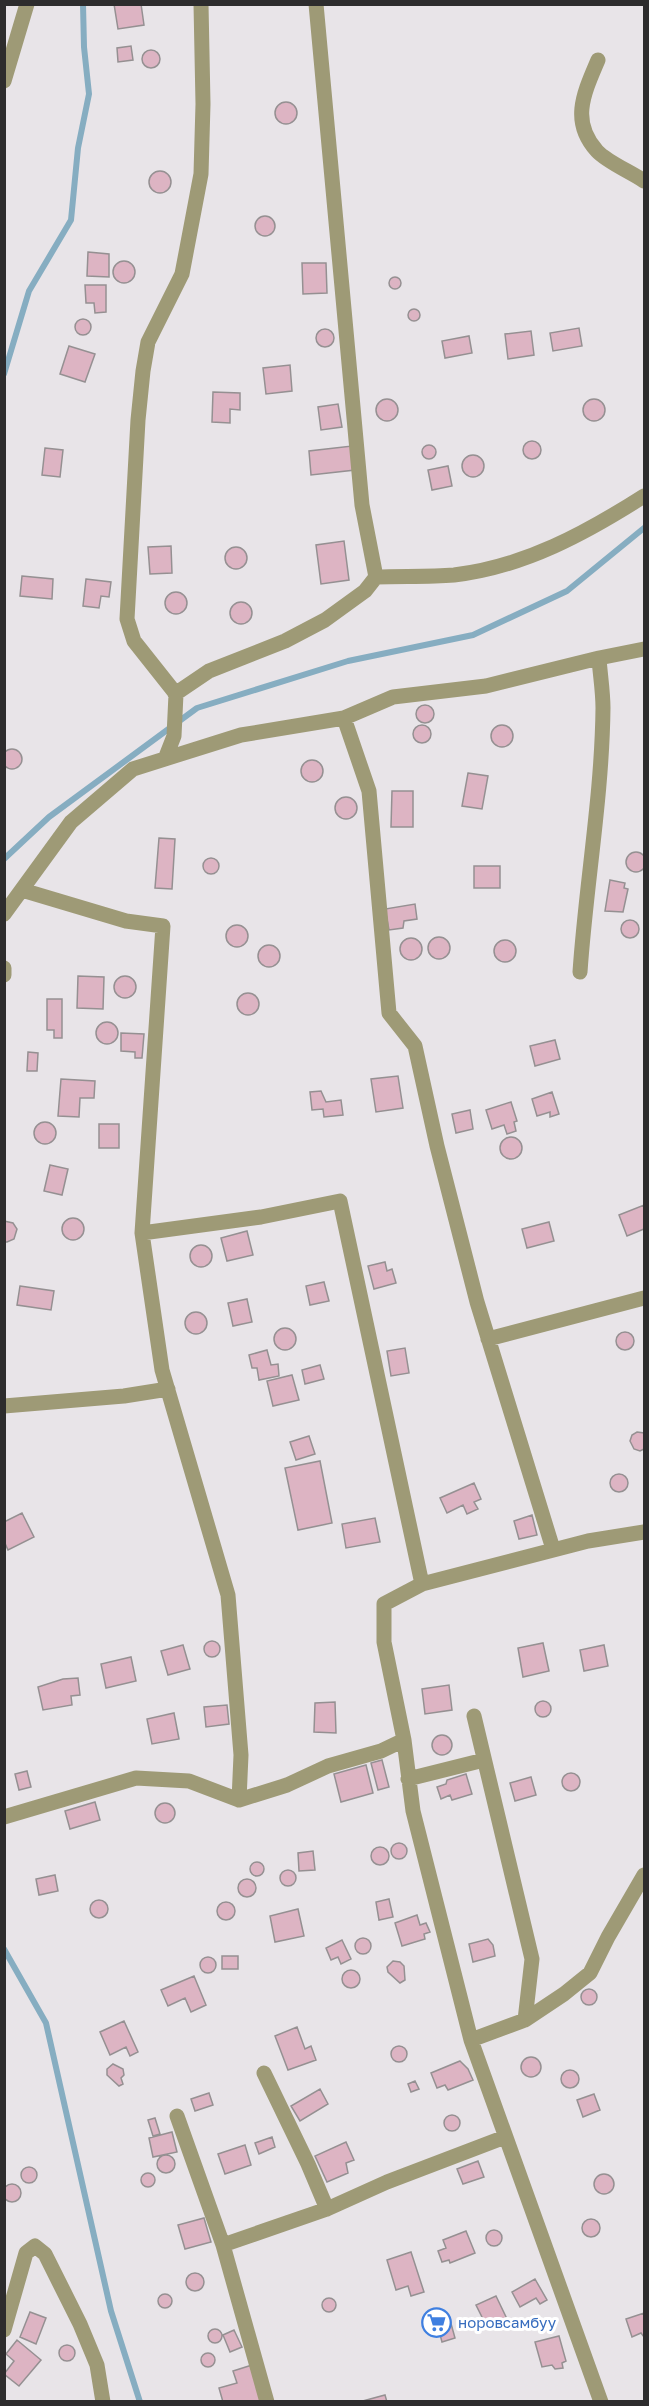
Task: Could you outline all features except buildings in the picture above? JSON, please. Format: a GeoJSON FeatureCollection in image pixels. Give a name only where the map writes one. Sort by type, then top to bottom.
{"type":"FeatureCollection","features":[{"type":"Feature","properties":{"kind":"street"},"geometry":{"type":"LineString","coordinates":[[4,81],[27,4]]}},
{"type":"Feature","properties":{"kind":"street"},"geometry":{"type":"LineString","coordinates":[[165,759],[174,736],[175,694],[134,641],[127,619],[138,420],[148,342],[182,274],[201,174],[203,104],[201,4]]}},
{"type":"Feature","properties":{"kind":"street"},"geometry":{"type":"LineString","coordinates":[[316,4],[362,505],[376,577]]}},
{"type":"Feature","properties":{"kind":"street"},"geometry":{"type":"LineString","coordinates":[[598,60],[585,91],[580,124],[598,152],[645,181]]}},
{"type":"Feature","properties":{"kind":"street"},"geometry":{"type":"LineString","coordinates":[[175,694],[209,671],[285,641],[325,620],[364,591],[376,577],[455,575],[529,558],[583,532],[645,496]]}},
{"type":"Feature","properties":{"kind":"street"},"geometry":{"type":"LineString","coordinates":[[4,914],[71,822],[133,769],[241,735],[344,717],[393,697],[486,686],[645,649]]}},
{"type":"Feature","properties":{"kind":"street"},"geometry":{"type":"LineString","coordinates":[[580,972],[601,750],[603,706],[599,658]]}},
{"type":"Feature","properties":{"kind":"street"},"geometry":{"type":"LineString","coordinates":[[344,717],[369,790],[389,1013],[415,1046],[437,1146],[488,1339],[553,1549]]}},
{"type":"Feature","properties":{"kind":"street"},"geometry":{"type":"LineString","coordinates":[[22,890],[126,921],[163,926],[142,1233],[162,1370],[228,1595],[241,1755],[239,1800]]}},
{"type":"Feature","properties":{"kind":"street"},"geometry":{"type":"LineString","coordinates":[[4,968],[4,975]]}},
{"type":"Feature","properties":{"kind":"street"},"geometry":{"type":"LineString","coordinates":[[142,1233],[261,1216],[340,1201],[422,1584]]}},
{"type":"Feature","properties":{"kind":"street"},"geometry":{"type":"LineString","coordinates":[[488,1339],[645,1298]]}},
{"type":"Feature","properties":{"kind":"street"},"geometry":{"type":"LineString","coordinates":[[4,1406],[124,1396],[168,1389]]}},
{"type":"Feature","properties":{"kind":"street"},"geometry":{"type":"LineString","coordinates":[[601,2402],[471,2040],[413,1811],[404,1740],[384,1642],[384,1604],[422,1584],[553,1549],[645,1532]]}},
{"type":"Feature","properties":{"kind":"street"},"geometry":{"type":"LineString","coordinates":[[474,1716],[532,1959],[525,2020]]}},
{"type":"Feature","properties":{"kind":"street"},"geometry":{"type":"LineString","coordinates":[[4,1817],[136,1778],[189,1781],[239,1800],[287,1785],[328,1766],[381,1751],[404,1740]]}},
{"type":"Feature","properties":{"kind":"street"},"geometry":{"type":"LineString","coordinates":[[408,1779],[484,1760]]}},
{"type":"Feature","properties":{"kind":"street"},"geometry":{"type":"LineString","coordinates":[[471,2040],[525,2020],[590,1973],[608,1936],[645,1875]]}},
{"type":"Feature","properties":{"kind":"street"},"geometry":{"type":"LineString","coordinates":[[264,2073],[327,2209]]}},
{"type":"Feature","properties":{"kind":"street"},"geometry":{"type":"LineString","coordinates":[[177,2115],[223,2245],[267,2402]]}},
{"type":"Feature","properties":{"kind":"street"},"geometry":{"type":"LineString","coordinates":[[223,2245],[327,2209],[387,2182],[505,2137]]}},
{"type":"Feature","properties":{"kind":"street"},"geometry":{"type":"LineString","coordinates":[[4,2330],[26,2253],[34,2246],[45,2254],[80,2324],[97,2365],[103,2402]]}},
{"type":"Feature","properties":{"kind":"waterway"},"geometry":{"type":"LineString","coordinates":[[4,374],[29,291],[71,220],[78,148],[89,94],[84,47],[83,4]]}},
{"type":"Feature","properties":{"kind":"waterway"},"geometry":{"type":"LineString","coordinates":[[4,859],[49,817],[197,708],[348,661],[473,635],[567,591],[644,528]]}},
{"type":"Feature","properties":{"kind":"waterway"},"geometry":{"type":"LineString","coordinates":[[4,1949],[46,2023],[111,2311],[140,2402]]}},
{"type":"Feature","properties":{"kind":"place","name":"норовсамбуу"},"geometry":{"type":"Point","coordinates":[437,2323]}}]}
